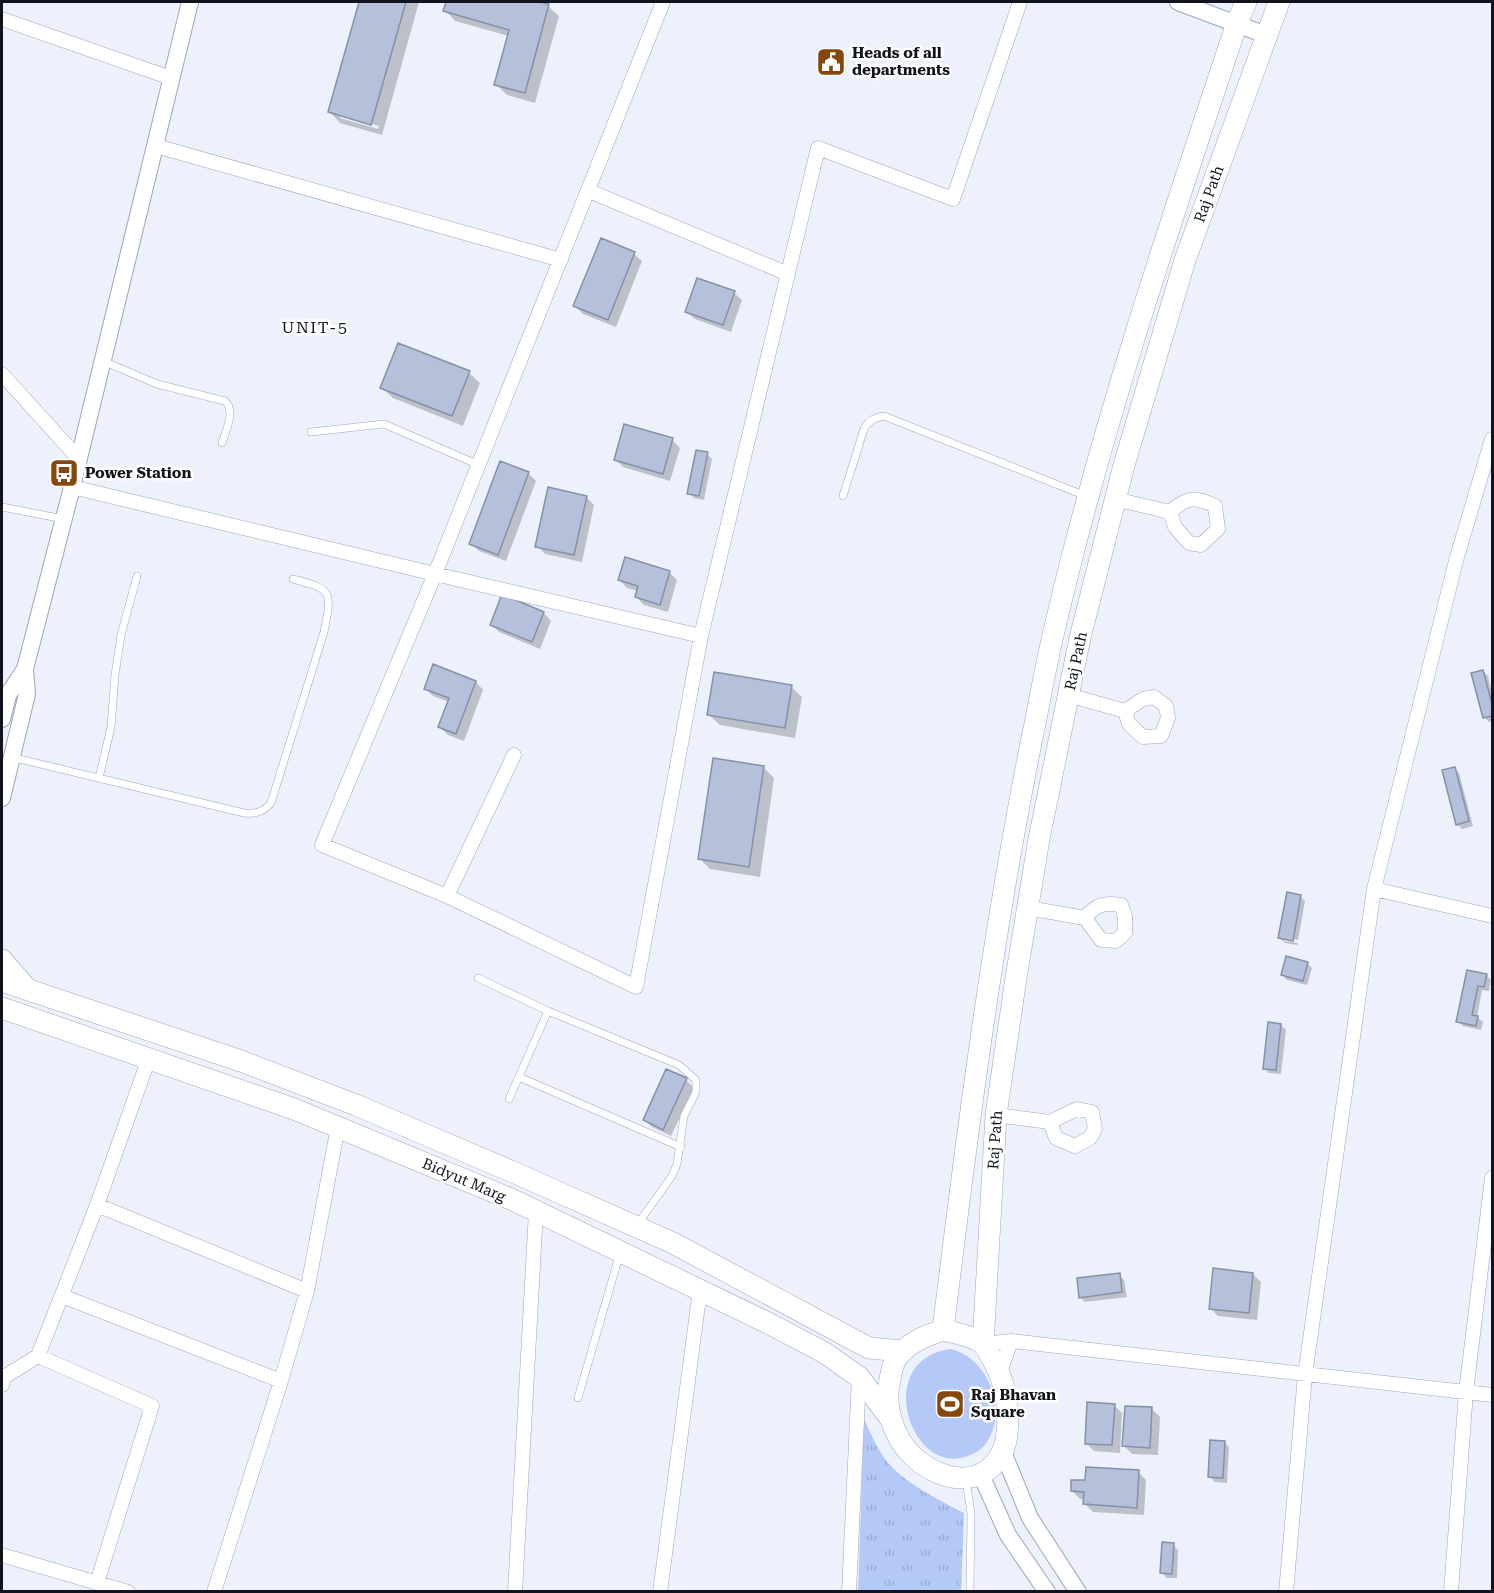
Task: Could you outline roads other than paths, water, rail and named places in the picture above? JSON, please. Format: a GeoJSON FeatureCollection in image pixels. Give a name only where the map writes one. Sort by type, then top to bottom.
{"type":"FeatureCollection","features":[{"type":"Feature","properties":{"kind":"main road","name":"Raj Path"},"geometry":{"type":"LineString","coordinates":[[943,1330],[990,974],[1013,834],[1054,632],[1088,497],[1160,252],[1246,2]]}},
{"type":"Feature","properties":{"kind":"main road","name":"Raj Path"},"geometry":{"type":"LineString","coordinates":[[983,1344],[996,1115],[1028,908],[1080,638],[1115,499],[1185,260],[1280,2]]}},
{"type":"Feature","properties":{"kind":"main road"},"geometry":{"type":"LineString","coordinates":[[2,960],[29,991]]}},
{"type":"Feature","properties":{"kind":"main road","name":"Bidyut Marg"},"geometry":{"type":"LineString","coordinates":[[2,981],[241,1061],[356,1105],[673,1243],[869,1348],[902,1351]]}},
{"type":"Feature","properties":{"kind":"main road","name":"Bidyut Marg"},"geometry":{"type":"LineString","coordinates":[[2,1008],[294,1109],[536,1211],[825,1353],[859,1377],[891,1418]]}},
{"type":"Feature","properties":{"kind":"main road"},"geometry":{"type":"LineString","coordinates":[[943,1330],[961,1334],[983,1344],[1000,1372],[1006,1395],[1007,1433],[1003,1452],[997,1462],[974,1477],[945,1476],[912,1454],[901,1442],[891,1418],[887,1393],[892,1364],[902,1351],[921,1337],[943,1330]]}},
{"type":"Feature","properties":{"kind":"street"},"geometry":{"type":"LineString","coordinates":[[2,719],[8,695],[25,669],[72,487],[190,2]]}},
{"type":"Feature","properties":{"kind":"street"},"geometry":{"type":"LineString","coordinates":[[663,2],[435,574],[322,845],[447,896],[636,987],[701,636],[786,273],[818,148],[953,199],[1020,2]]}},
{"type":"Feature","properties":{"kind":"street"},"geometry":{"type":"LineString","coordinates":[[1178,2],[1266,35]]}},
{"type":"Feature","properties":{"kind":"street"},"geometry":{"type":"LineString","coordinates":[[2,19],[171,78]]}},
{"type":"Feature","properties":{"kind":"street"},"geometry":{"type":"LineString","coordinates":[[156,146],[561,260]]}},
{"type":"Feature","properties":{"kind":"street"},"geometry":{"type":"LineString","coordinates":[[589,191],[786,273]]}},
{"type":"Feature","properties":{"kind":"street"},"geometry":{"type":"LineString","coordinates":[[2,374],[78,458]]}},
{"type":"Feature","properties":{"kind":"street"},"geometry":{"type":"LineString","coordinates":[[1286,1592],[1305,1375],[1374,889],[1457,557],[1492,439]]}},
{"type":"Feature","properties":{"kind":"street"},"geometry":{"type":"LineString","coordinates":[[72,487],[701,636]]}},
{"type":"Feature","properties":{"kind":"street"},"geometry":{"type":"LineString","coordinates":[[1115,499],[1170,512]]}},
{"type":"Feature","properties":{"kind":"street"},"geometry":{"type":"LineString","coordinates":[[2,798],[6,753],[27,694],[25,669]]}},
{"type":"Feature","properties":{"kind":"street"},"geometry":{"type":"LineString","coordinates":[[1068,695],[1125,711]]}},
{"type":"Feature","properties":{"kind":"street"},"geometry":{"type":"LineString","coordinates":[[447,896],[514,755]]}},
{"type":"Feature","properties":{"kind":"street"},"geometry":{"type":"LineString","coordinates":[[1374,889],[1492,916]]}},
{"type":"Feature","properties":{"kind":"street"},"geometry":{"type":"LineString","coordinates":[[1028,908],[1085,918]]}},
{"type":"Feature","properties":{"kind":"street"},"geometry":{"type":"LineString","coordinates":[[2,1385],[3,1377],[38,1356],[97,1205],[148,1058]]}},
{"type":"Feature","properties":{"kind":"street"},"geometry":{"type":"LineString","coordinates":[[996,1115],[1050,1122]]}},
{"type":"Feature","properties":{"kind":"street"},"geometry":{"type":"LineString","coordinates":[[214,1592],[307,1291],[338,1127]]}},
{"type":"Feature","properties":{"kind":"street"},"geometry":{"type":"LineString","coordinates":[[1451,1592],[1466,1392],[1492,1178]]}},
{"type":"Feature","properties":{"kind":"street"},"geometry":{"type":"LineString","coordinates":[[97,1205],[307,1291]]}},
{"type":"Feature","properties":{"kind":"street"},"geometry":{"type":"LineString","coordinates":[[515,1592],[536,1211]]}},
{"type":"Feature","properties":{"kind":"street"},"geometry":{"type":"LineString","coordinates":[[660,1592],[700,1290]]}},
{"type":"Feature","properties":{"kind":"street"},"geometry":{"type":"LineString","coordinates":[[62,1296],[281,1381]]}},
{"type":"Feature","properties":{"kind":"street"},"geometry":{"type":"LineString","coordinates":[[1000,1372],[1011,1341]]}},
{"type":"Feature","properties":{"kind":"street"},"geometry":{"type":"LineString","coordinates":[[983,1344],[1011,1341],[1492,1395]]}},
{"type":"Feature","properties":{"kind":"street"},"geometry":{"type":"LineString","coordinates":[[38,1356],[152,1406],[97,1583]]}},
{"type":"Feature","properties":{"kind":"street"},"geometry":{"type":"LineString","coordinates":[[849,1592],[859,1377]]}},
{"type":"Feature","properties":{"kind":"street"},"geometry":{"type":"LineString","coordinates":[[1003,1452],[1030,1518],[1078,1592]]}},
{"type":"Feature","properties":{"kind":"street"},"geometry":{"type":"LineString","coordinates":[[974,1477],[1008,1535],[1047,1592]]}},
{"type":"Feature","properties":{"kind":"street"},"geometry":{"type":"LineString","coordinates":[[2,1555],[128,1592]]}},
{"type":"Feature","properties":{"kind":"lane"},"geometry":{"type":"LineString","coordinates":[[102,361],[157,384],[225,401],[230,405],[231,412],[222,443]]}},
{"type":"Feature","properties":{"kind":"lane"},"geometry":{"type":"LineString","coordinates":[[843,496],[864,429],[868,422],[884,416],[1088,497]]}},
{"type":"Feature","properties":{"kind":"lane"},"geometry":{"type":"LineString","coordinates":[[311,432],[384,424],[479,465]]}},
{"type":"Feature","properties":{"kind":"lane"},"geometry":{"type":"LineString","coordinates":[[2,507],[64,519]]}},
{"type":"Feature","properties":{"kind":"lane"},"geometry":{"type":"LineString","coordinates":[[99,778],[111,727],[121,635],[137,576]]}},
{"type":"Feature","properties":{"kind":"lane"},"geometry":{"type":"LineString","coordinates":[[6,753],[244,813],[259,813],[265,810],[271,803],[324,632],[328,610],[327,596],[319,586],[292,579]]}},
{"type":"Feature","properties":{"kind":"lane"},"geometry":{"type":"LineString","coordinates":[[478,978],[548,1011],[679,1065],[696,1080],[697,1086],[684,1116],[677,1164],[672,1176],[635,1227]]}},
{"type":"Feature","properties":{"kind":"lane"},"geometry":{"type":"LineString","coordinates":[[509,1099],[548,1011]]}},
{"type":"Feature","properties":{"kind":"lane"},"geometry":{"type":"LineString","coordinates":[[519,1077],[681,1147]]}},
{"type":"Feature","properties":{"kind":"lane"},"geometry":{"type":"LineString","coordinates":[[578,1398],[621,1252]]}},
{"type":"Feature","properties":{"kind":"lane"},"geometry":{"type":"LineString","coordinates":[[970,1592],[974,1477]]}},
{"type":"Feature","properties":{"kind":"place","name":"Heads of all departments"},"geometry":{"type":"Point","coordinates":[831,62]}},
{"type":"Feature","properties":{"kind":"place","name":"Power Station"},"geometry":{"type":"Point","coordinates":[64,473]}},
{"type":"Feature","properties":{"kind":"place","name":"Raj Bhavan Square"},"geometry":{"type":"Point","coordinates":[950,1404]}},
{"type":"Feature","properties":{"kind":"district","name":"UNIT-5"},"geometry":{"type":"Point","coordinates":[315,327]}}]}
